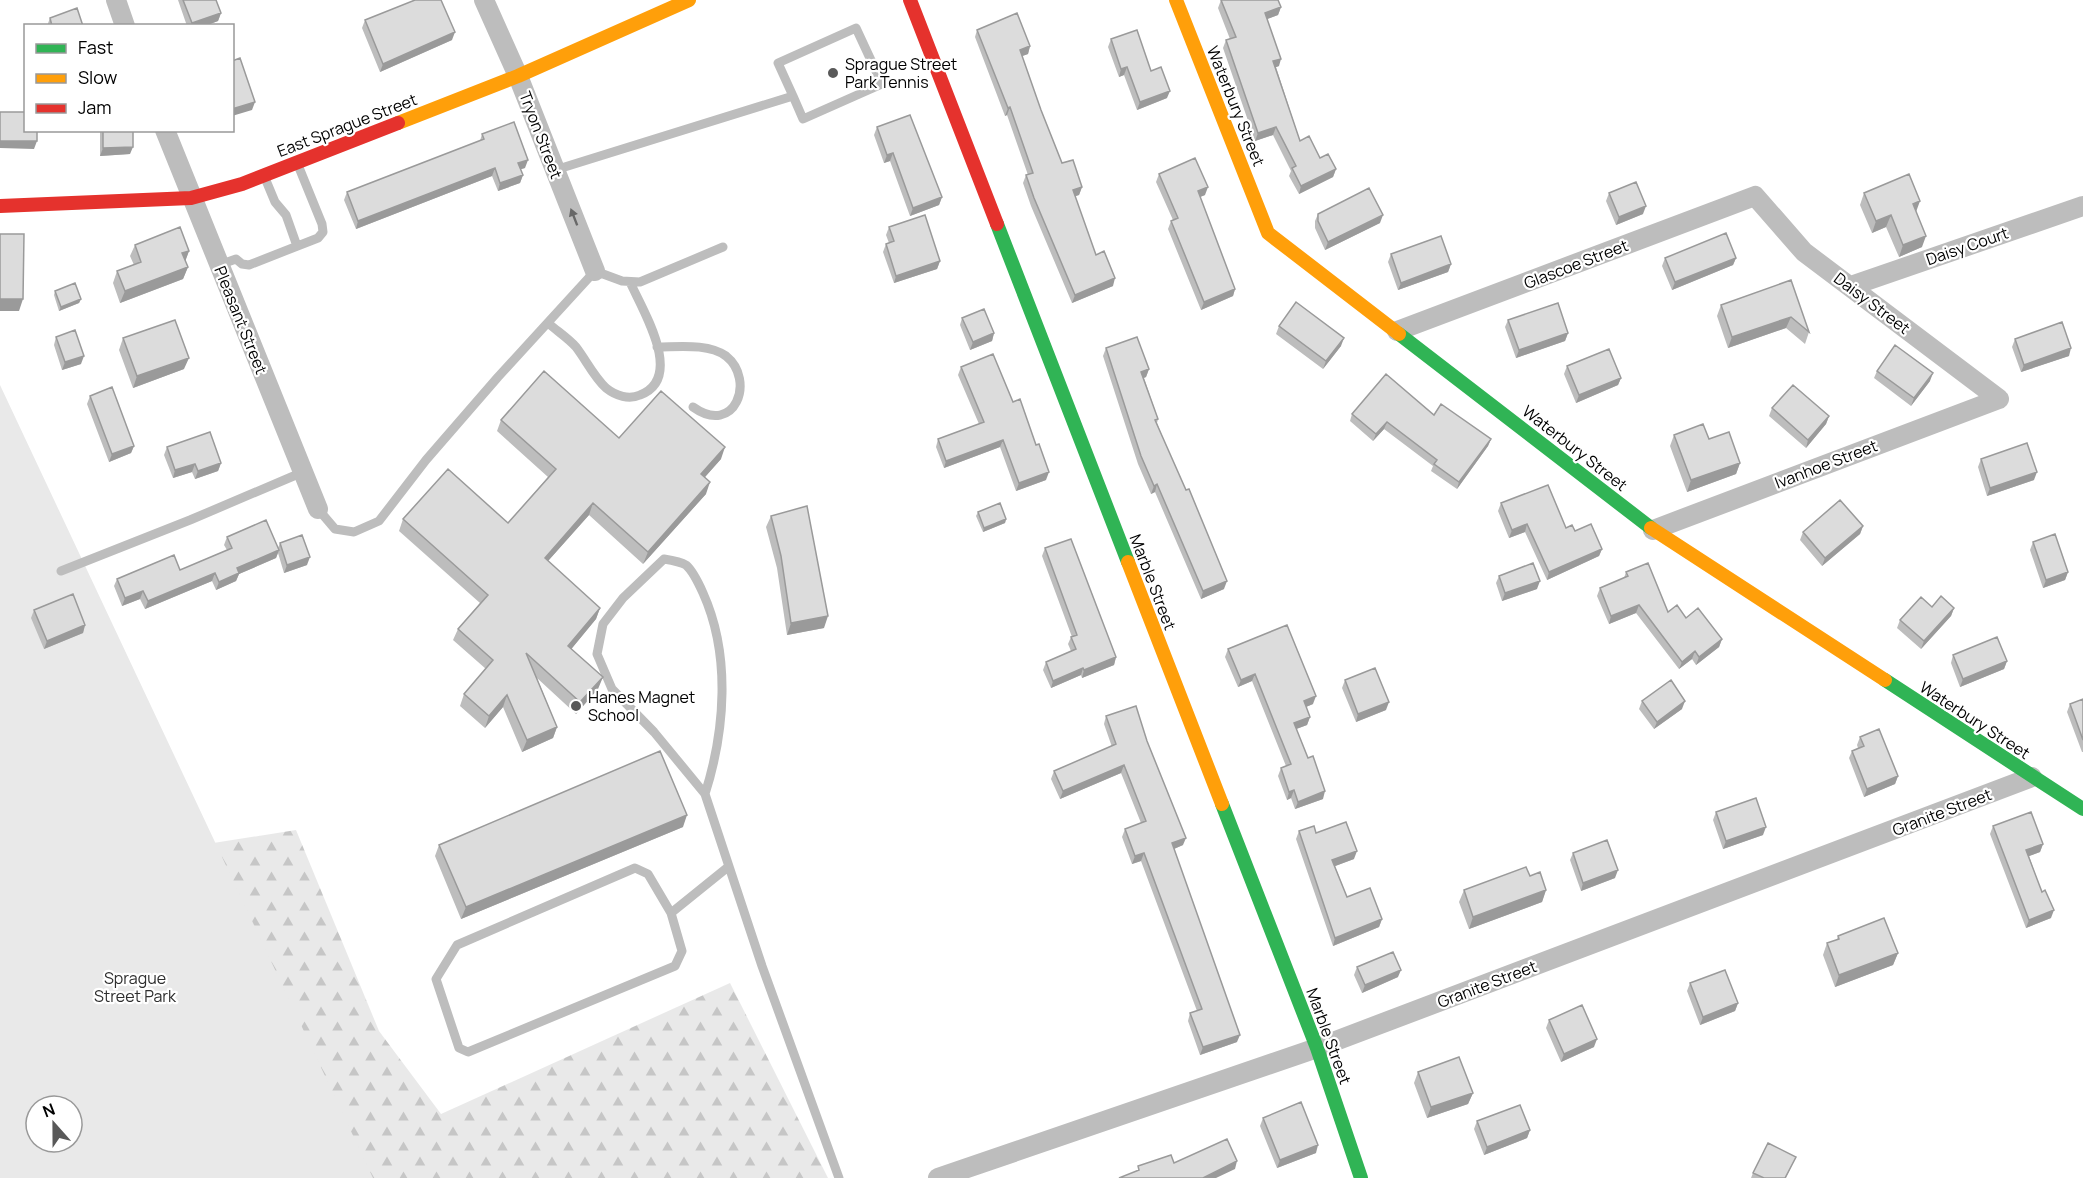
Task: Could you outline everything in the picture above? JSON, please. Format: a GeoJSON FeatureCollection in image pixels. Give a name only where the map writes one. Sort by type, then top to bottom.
{"type":"FeatureCollection","features":[{"type":"Feature","properties":{"kind":"street"},"geometry":{"type":"LineString","coordinates":[[116,0],[124,24]]}},
{"type":"Feature","properties":{"kind":"street","name":"Tryon Street"},"geometry":{"type":"LineString","coordinates":[[484,0],[518,76],[595,272]]}},
{"type":"Feature","properties":{"kind":"street","name":"East Sprague Street"},"geometry":{"type":"LineString","coordinates":[[0,206],[122,204],[191,198],[264,175],[518,76],[688,0]]}},
{"type":"Feature","properties":{"kind":"street","name":"Marble Street"},"geometry":{"type":"LineString","coordinates":[[910,0],[1317,1048],[1361,1178]]}},
{"type":"Feature","properties":{"kind":"street","name":"Waterbury Street"},"geometry":{"type":"LineString","coordinates":[[1176,0],[1268,233],[1653,530],[2032,777],[2080,801]]}},
{"type":"Feature","properties":{"kind":"street","name":"Pleasant Street"},"geometry":{"type":"LineString","coordinates":[[166,132],[318,509]]}},
{"type":"Feature","properties":{"kind":"street","name":"Glascoe Street"},"geometry":{"type":"LineString","coordinates":[[1397,331],[1755,196]]}},
{"type":"Feature","properties":{"kind":"street","name":"Daisy Street"},"geometry":{"type":"LineString","coordinates":[[1755,196],[1804,252],[2000,399]]}},
{"type":"Feature","properties":{"kind":"street","name":"Daisy Court"},"geometry":{"type":"LineString","coordinates":[[1851,286],[2083,206]]}},
{"type":"Feature","properties":{"kind":"street","name":"Ivanhoe Street"},"geometry":{"type":"LineString","coordinates":[[1653,530],[2000,399]]}},
{"type":"Feature","properties":{"kind":"street","name":"Granite Street"},"geometry":{"type":"LineString","coordinates":[[938,1178],[1317,1048],[2032,777]]}},
{"type":"Feature","properties":{"kind":"lane"},"geometry":{"type":"LineString","coordinates":[[856,28],[882,84],[803,119],[793,96],[778,63],[856,28]]}},
{"type":"Feature","properties":{"kind":"lane"},"geometry":{"type":"LineString","coordinates":[[555,170],[793,96]]}},
{"type":"Feature","properties":{"kind":"lane"},"geometry":{"type":"LineString","coordinates":[[218,265],[236,260],[249,265],[318,238],[323,232],[322,224],[297,162]]}},
{"type":"Feature","properties":{"kind":"lane"},"geometry":{"type":"LineString","coordinates":[[264,175],[275,202],[286,215],[297,246]]}},
{"type":"Feature","properties":{"kind":"lane"},"geometry":{"type":"LineString","coordinates":[[318,509],[334,529],[354,532],[379,521],[426,460],[595,272],[630,282],[640,282],[723,247]]}},
{"type":"Feature","properties":{"kind":"lane"},"geometry":{"type":"LineString","coordinates":[[548,323],[574,346],[606,387],[619,396],[631,398],[642,395],[659,381],[662,370],[657,347],[630,282]]}},
{"type":"Feature","properties":{"kind":"lane"},"geometry":{"type":"LineString","coordinates":[[657,347],[711,350],[726,357],[736,371],[739,399],[735,407],[727,413],[714,417],[693,407]]}},
{"type":"Feature","properties":{"kind":"lane"},"geometry":{"type":"LineString","coordinates":[[61,570],[190,520],[303,472]]}},
{"type":"Feature","properties":{"kind":"lane"},"geometry":{"type":"LineString","coordinates":[[705,794],[714,766],[722,700],[719,648],[709,608],[698,583],[686,565],[664,558],[622,598],[603,624],[597,654],[612,689],[654,732],[705,794],[728,867],[839,1178]]}},
{"type":"Feature","properties":{"kind":"lane"},"geometry":{"type":"LineString","coordinates":[[671,914],[728,867]]}},
{"type":"Feature","properties":{"kind":"lane"},"geometry":{"type":"LineString","coordinates":[[635,868],[648,874],[671,914],[682,951],[675,966],[468,1052],[459,1048],[436,979],[457,945],[635,868]]}},
{"type":"Feature","properties":{"kind":"green space","name":"Sprague Street Park"},"geometry":{"type":"Polygon","coordinates":[[[0,385],[373,1178],[0,1178],[0,385]]]}},
{"type":"Feature","properties":{"kind":"green space"},"geometry":{"type":"Polygon","coordinates":[[[0,626],[144,854],[296,830],[379,1031],[441,1114],[730,983],[828,1178],[0,1178],[0,626]]]}},
{"type":"Feature","properties":{"kind":"building"},"geometry":{"type":"Polygon","coordinates":[[[183,0],[216,0],[221,13],[192,23],[183,0]]]}},
{"type":"Feature","properties":{"kind":"building"},"geometry":{"type":"Polygon","coordinates":[[[415,0],[441,0],[455,32],[383,64],[365,20],[415,0]]]}},
{"type":"Feature","properties":{"kind":"building"},"geometry":{"type":"Polygon","coordinates":[[[1221,0],[1278,0],[1281,7],[1265,13],[1281,59],[1273,61],[1300,141],[1309,136],[1320,158],[1328,154],[1336,169],[1301,186],[1292,168],[1296,166],[1276,127],[1258,133],[1226,40],[1236,37],[1221,0]]]}},
{"type":"Feature","properties":{"kind":"building"},"geometry":{"type":"Polygon","coordinates":[[[77,8],[82,24],[52,24],[50,18],[77,8]]]}},
{"type":"Feature","properties":{"kind":"building"},"geometry":{"type":"Polygon","coordinates":[[[1017,13],[1030,46],[1020,50],[1041,110],[1062,163],[1073,160],[1082,187],[1073,190],[1096,255],[1104,251],[1115,278],[1075,295],[1034,198],[1026,175],[1033,173],[1010,107],[1008,108],[977,30],[1017,13]]]}},
{"type":"Feature","properties":{"kind":"building"},"geometry":{"type":"Polygon","coordinates":[[[1137,30],[1151,71],[1161,67],[1170,91],[1140,102],[1127,67],[1121,69],[1111,39],[1137,30]]]}},
{"type":"Feature","properties":{"kind":"building"},"geometry":{"type":"Polygon","coordinates":[[[240,58],[255,102],[234,108],[234,60],[240,58]]]}},
{"type":"Feature","properties":{"kind":"building"},"geometry":{"type":"Polygon","coordinates":[[[0,112],[24,112],[24,132],[37,132],[37,141],[0,141],[0,112]]]}},
{"type":"Feature","properties":{"kind":"building"},"geometry":{"type":"Polygon","coordinates":[[[910,115],[942,197],[913,208],[893,153],[887,155],[877,127],[910,115]]]}},
{"type":"Feature","properties":{"kind":"building"},"geometry":{"type":"Polygon","coordinates":[[[514,122],[528,160],[518,163],[523,175],[500,183],[495,168],[358,221],[347,192],[484,139],[482,134],[514,122]]]}},
{"type":"Feature","properties":{"kind":"building"},"geometry":{"type":"Polygon","coordinates":[[[103,132],[133,132],[133,147],[103,148],[103,132]]]}},
{"type":"Feature","properties":{"kind":"building"},"geometry":{"type":"Polygon","coordinates":[[[1195,158],[1208,187],[1198,191],[1235,289],[1204,302],[1171,221],[1178,218],[1159,174],[1195,158]]]}},
{"type":"Feature","properties":{"kind":"building"},"geometry":{"type":"Polygon","coordinates":[[[1909,174],[1920,201],[1913,204],[1926,236],[1903,245],[1891,215],[1876,221],[1864,193],[1909,174]]]}},
{"type":"Feature","properties":{"kind":"building"},"geometry":{"type":"Polygon","coordinates":[[[1636,182],[1646,206],[1619,217],[1609,193],[1636,182]]]}},
{"type":"Feature","properties":{"kind":"building"},"geometry":{"type":"Polygon","coordinates":[[[1369,188],[1383,215],[1328,242],[1318,221],[1318,214],[1369,188]]]}},
{"type":"Feature","properties":{"kind":"building"},"geometry":{"type":"Polygon","coordinates":[[[925,215],[940,261],[896,276],[886,244],[894,241],[889,227],[925,215]]]}},
{"type":"Feature","properties":{"kind":"building"},"geometry":{"type":"Polygon","coordinates":[[[180,227],[189,251],[182,253],[188,267],[125,291],[117,271],[141,262],[135,245],[180,227]]]}},
{"type":"Feature","properties":{"kind":"building"},"geometry":{"type":"Polygon","coordinates":[[[1726,233],[1736,258],[1675,282],[1665,258],[1726,233]]]}},
{"type":"Feature","properties":{"kind":"building"},"geometry":{"type":"Polygon","coordinates":[[[0,234],[24,234],[23,299],[0,299],[0,234]]]}},
{"type":"Feature","properties":{"kind":"building"},"geometry":{"type":"Polygon","coordinates":[[[1441,236],[1451,264],[1401,283],[1391,254],[1441,236]]]}},
{"type":"Feature","properties":{"kind":"building"},"geometry":{"type":"Polygon","coordinates":[[[1791,280],[1809,332],[1791,317],[1732,337],[1721,305],[1791,280]]]}},
{"type":"Feature","properties":{"kind":"building"},"geometry":{"type":"Polygon","coordinates":[[[75,283],[81,299],[61,307],[55,291],[75,283]]]}},
{"type":"Feature","properties":{"kind":"building"},"geometry":{"type":"Polygon","coordinates":[[[1296,302],[1344,338],[1326,361],[1279,326],[1296,302]]]}},
{"type":"Feature","properties":{"kind":"building"},"geometry":{"type":"Polygon","coordinates":[[[1558,303],[1568,333],[1519,350],[1508,320],[1558,303]]]}},
{"type":"Feature","properties":{"kind":"building"},"geometry":{"type":"Polygon","coordinates":[[[984,309],[994,333],[973,342],[962,318],[984,309]]]}},
{"type":"Feature","properties":{"kind":"building"},"geometry":{"type":"Polygon","coordinates":[[[175,320],[189,358],[137,376],[123,338],[175,320]]]}},
{"type":"Feature","properties":{"kind":"building"},"geometry":{"type":"Polygon","coordinates":[[[2062,322],[2071,348],[2024,365],[2015,339],[2062,322]]]}},
{"type":"Feature","properties":{"kind":"building"},"geometry":{"type":"Polygon","coordinates":[[[75,330],[84,356],[65,362],[56,337],[75,330]]]}},
{"type":"Feature","properties":{"kind":"building"},"geometry":{"type":"Polygon","coordinates":[[[1137,337],[1149,369],[1141,372],[1158,419],[1155,420],[1186,490],[1189,489],[1227,581],[1203,591],[1157,484],[1154,486],[1141,456],[1106,348],[1137,337]]]}},
{"type":"Feature","properties":{"kind":"building"},"geometry":{"type":"Polygon","coordinates":[[[1895,345],[1933,373],[1914,398],[1877,371],[1895,345]]]}},
{"type":"Feature","properties":{"kind":"building"},"geometry":{"type":"Polygon","coordinates":[[[1609,349],[1621,378],[1579,395],[1567,366],[1609,349]]]}},
{"type":"Feature","properties":{"kind":"building"},"geometry":{"type":"Polygon","coordinates":[[[993,354],[1013,402],[1020,399],[1036,445],[1039,444],[1049,472],[1019,483],[1003,440],[946,461],[938,439],[984,422],[961,367],[993,354]]]}},
{"type":"Feature","properties":{"kind":"building","name":"Hanes Magnet School"},"geometry":{"type":"Polygon","coordinates":[[[544,371],[619,438],[661,391],[725,447],[701,474],[710,482],[648,552],[593,503],[545,558],[600,608],[568,646],[603,677],[580,702],[526,653],[557,727],[527,740],[507,695],[489,716],[464,694],[493,660],[458,629],[488,595],[403,519],[448,469],[508,523],[556,469],[501,420],[544,371]]]}},
{"type":"Feature","properties":{"kind":"building"},"geometry":{"type":"Polygon","coordinates":[[[1386,374],[1434,415],[1441,404],[1491,439],[1459,482],[1434,464],[1437,460],[1387,422],[1376,434],[1352,414],[1386,374]]]}},
{"type":"Feature","properties":{"kind":"building"},"geometry":{"type":"Polygon","coordinates":[[[1793,385],[1829,416],[1808,440],[1772,408],[1793,385]]]}},
{"type":"Feature","properties":{"kind":"building"},"geometry":{"type":"Polygon","coordinates":[[[112,387],[134,446],[112,454],[90,396],[112,387]]]}},
{"type":"Feature","properties":{"kind":"building"},"geometry":{"type":"Polygon","coordinates":[[[1703,424],[1709,439],[1729,432],[1740,463],[1691,480],[1674,435],[1703,424]]]}},
{"type":"Feature","properties":{"kind":"building"},"geometry":{"type":"Polygon","coordinates":[[[210,432],[221,463],[198,471],[195,464],[175,470],[167,447],[210,432]]]}},
{"type":"Feature","properties":{"kind":"building"},"geometry":{"type":"Polygon","coordinates":[[[2027,443],[2037,472],[1990,488],[1981,459],[2027,443]]]}},
{"type":"Feature","properties":{"kind":"building"},"geometry":{"type":"Polygon","coordinates":[[[1548,485],[1566,528],[1572,525],[1575,531],[1591,524],[1602,549],[1549,572],[1527,524],[1512,530],[1501,503],[1548,485]]]}},
{"type":"Feature","properties":{"kind":"building"},"geometry":{"type":"Polygon","coordinates":[[[1840,500],[1863,526],[1825,558],[1803,532],[1840,500]]]}},
{"type":"Feature","properties":{"kind":"building"},"geometry":{"type":"Polygon","coordinates":[[[1000,503],[1006,519],[984,528],[978,512],[1000,503]]]}},
{"type":"Feature","properties":{"kind":"building"},"geometry":{"type":"Polygon","coordinates":[[[807,506],[828,616],[791,623],[781,556],[771,516],[807,506]]]}},
{"type":"Feature","properties":{"kind":"building"},"geometry":{"type":"Polygon","coordinates":[[[266,520],[279,550],[237,568],[239,573],[219,582],[215,573],[148,601],[143,591],[125,598],[117,579],[174,555],[180,570],[232,548],[227,537],[266,520]]]}},
{"type":"Feature","properties":{"kind":"building"},"geometry":{"type":"Polygon","coordinates":[[[2055,534],[2068,572],[2046,580],[2033,542],[2055,534]]]}},
{"type":"Feature","properties":{"kind":"building"},"geometry":{"type":"Polygon","coordinates":[[[302,535],[310,557],[287,565],[280,543],[302,535]]]}},
{"type":"Feature","properties":{"kind":"building"},"geometry":{"type":"Polygon","coordinates":[[[1071,539],[1116,657],[1053,681],[1046,662],[1076,649],[1071,637],[1077,635],[1045,548],[1071,539]]]}},
{"type":"Feature","properties":{"kind":"building"},"geometry":{"type":"Polygon","coordinates":[[[1533,563],[1540,581],[1505,593],[1499,576],[1533,563]]]}},
{"type":"Feature","properties":{"kind":"building"},"geometry":{"type":"Polygon","coordinates":[[[1648,563],[1668,612],[1677,605],[1686,618],[1698,608],[1722,639],[1699,657],[1695,651],[1682,662],[1639,605],[1611,616],[1600,588],[1628,576],[1626,572],[1648,563]]]}},
{"type":"Feature","properties":{"kind":"building"},"geometry":{"type":"Polygon","coordinates":[[[73,594],[85,625],[47,641],[34,610],[73,594]]]}},
{"type":"Feature","properties":{"kind":"building"},"geometry":{"type":"Polygon","coordinates":[[[1941,596],[1954,608],[1924,641],[1900,620],[1921,597],[1932,607],[1941,596]]]}},
{"type":"Feature","properties":{"kind":"building"},"geometry":{"type":"Polygon","coordinates":[[[1287,625],[1316,696],[1304,701],[1310,717],[1294,723],[1308,758],[1313,756],[1325,791],[1298,802],[1294,790],[1289,792],[1281,768],[1291,764],[1255,674],[1241,680],[1228,649],[1287,625]]]}},
{"type":"Feature","properties":{"kind":"building"},"geometry":{"type":"Polygon","coordinates":[[[1997,637],[2007,661],[1963,679],[1953,655],[1997,637]]]}},
{"type":"Feature","properties":{"kind":"building"},"geometry":{"type":"Polygon","coordinates":[[[1375,668],[1389,702],[1358,714],[1345,680],[1375,668]]]}},
{"type":"Feature","properties":{"kind":"building"},"geometry":{"type":"Polygon","coordinates":[[[1671,680],[1685,701],[1657,722],[1642,701],[1671,680]]]}},
{"type":"Feature","properties":{"kind":"building"},"geometry":{"type":"Polygon","coordinates":[[[2083,699],[2083,740],[2070,704],[2083,699]]]}},
{"type":"Feature","properties":{"kind":"building"},"geometry":{"type":"Polygon","coordinates":[[[1136,706],[1147,741],[1186,838],[1172,843],[1240,1035],[1203,1047],[1190,1013],[1202,1009],[1144,853],[1135,856],[1125,829],[1146,821],[1124,765],[1063,791],[1054,771],[1116,744],[1106,716],[1136,706]]]}},
{"type":"Feature","properties":{"kind":"building"},"geometry":{"type":"Polygon","coordinates":[[[1879,729],[1898,776],[1867,789],[1852,751],[1864,746],[1860,737],[1879,729]]]}},
{"type":"Feature","properties":{"kind":"building"},"geometry":{"type":"Polygon","coordinates":[[[660,751],[687,815],[466,907],[439,845],[660,751]]]}},
{"type":"Feature","properties":{"kind":"building"},"geometry":{"type":"Polygon","coordinates":[[[1756,798],[1766,827],[1726,841],[1716,812],[1756,798]]]}},
{"type":"Feature","properties":{"kind":"building"},"geometry":{"type":"Polygon","coordinates":[[[2031,812],[2043,844],[2026,850],[2042,892],[2045,890],[2054,910],[2029,920],[1993,826],[2031,812]]]}},
{"type":"Feature","properties":{"kind":"building"},"geometry":{"type":"Polygon","coordinates":[[[1346,822],[1357,851],[1332,860],[1347,897],[1370,888],[1382,919],[1335,938],[1299,831],[1314,826],[1316,833],[1346,822]]]}},
{"type":"Feature","properties":{"kind":"building"},"geometry":{"type":"Polygon","coordinates":[[[1607,840],[1618,870],[1583,883],[1573,853],[1607,840]]]}},
{"type":"Feature","properties":{"kind":"building"},"geometry":{"type":"Polygon","coordinates":[[[1526,867],[1530,876],[1540,872],[1546,890],[1473,917],[1464,890],[1526,867]]]}},
{"type":"Feature","properties":{"kind":"building"},"geometry":{"type":"Polygon","coordinates":[[[1884,918],[1898,953],[1839,975],[1827,943],[1839,939],[1838,936],[1884,918]]]}},
{"type":"Feature","properties":{"kind":"building"},"geometry":{"type":"Polygon","coordinates":[[[1393,952],[1401,970],[1365,985],[1357,967],[1393,952]]]}},
{"type":"Feature","properties":{"kind":"building"},"geometry":{"type":"Polygon","coordinates":[[[1725,970],[1738,1003],[1703,1017],[1690,983],[1725,970]]]}},
{"type":"Feature","properties":{"kind":"building"},"geometry":{"type":"Polygon","coordinates":[[[1582,1005],[1597,1039],[1564,1054],[1549,1020],[1582,1005]]]}},
{"type":"Feature","properties":{"kind":"building"},"geometry":{"type":"Polygon","coordinates":[[[1459,1057],[1473,1093],[1431,1107],[1418,1072],[1459,1057]]]}},
{"type":"Feature","properties":{"kind":"building"},"geometry":{"type":"Polygon","coordinates":[[[1301,1102],[1318,1145],[1280,1160],[1263,1118],[1301,1102]]]}},
{"type":"Feature","properties":{"kind":"building"},"geometry":{"type":"Polygon","coordinates":[[[1520,1105],[1530,1130],[1487,1147],[1477,1121],[1520,1105]]]}},
{"type":"Feature","properties":{"kind":"building"},"geometry":{"type":"Polygon","coordinates":[[[1227,1139],[1237,1161],[1203,1178],[1119,1178],[1139,1170],[1138,1166],[1171,1155],[1174,1163],[1227,1139]]]}},
{"type":"Feature","properties":{"kind":"building"},"geometry":{"type":"Polygon","coordinates":[[[1768,1143],[1796,1157],[1785,1178],[1764,1178],[1753,1173],[1768,1143]]]}},
{"type":"Feature","properties":{"kind":"traffic: fast"},"geometry":{"type":"LineString","coordinates":[[997,224],[1128,562]]}},
{"type":"Feature","properties":{"kind":"traffic: fast"},"geometry":{"type":"LineString","coordinates":[[1399,334],[1651,528]]}},
{"type":"Feature","properties":{"kind":"traffic: fast"},"geometry":{"type":"LineString","coordinates":[[1885,680],[2083,809]]}},
{"type":"Feature","properties":{"kind":"traffic: fast"},"geometry":{"type":"LineString","coordinates":[[1222,804],[1317,1048],[1361,1178]]}},
{"type":"Feature","properties":{"kind":"traffic: slow"},"geometry":{"type":"LineString","coordinates":[[398,123],[518,76],[689,0]]}},
{"type":"Feature","properties":{"kind":"traffic: slow"},"geometry":{"type":"LineString","coordinates":[[1176,0],[1268,233],[1399,334]]}},
{"type":"Feature","properties":{"kind":"traffic: slow"},"geometry":{"type":"LineString","coordinates":[[1651,528],[1885,680]]}},
{"type":"Feature","properties":{"kind":"traffic: slow"},"geometry":{"type":"LineString","coordinates":[[1128,562],[1222,804]]}},
{"type":"Feature","properties":{"kind":"traffic: jam"},"geometry":{"type":"LineString","coordinates":[[910,0],[997,224]]}},
{"type":"Feature","properties":{"kind":"traffic: jam"},"geometry":{"type":"LineString","coordinates":[[0,206],[191,198],[242,184],[398,123]]}},
{"type":"Feature","properties":{"kind":"place","name":"Sprague Street Park Tennis"},"geometry":{"type":"Point","coordinates":[833,73]}},
{"type":"Feature","properties":{"kind":"place","name":"Hanes Magnet School"},"geometry":{"type":"Point","coordinates":[576,706]}}]}
